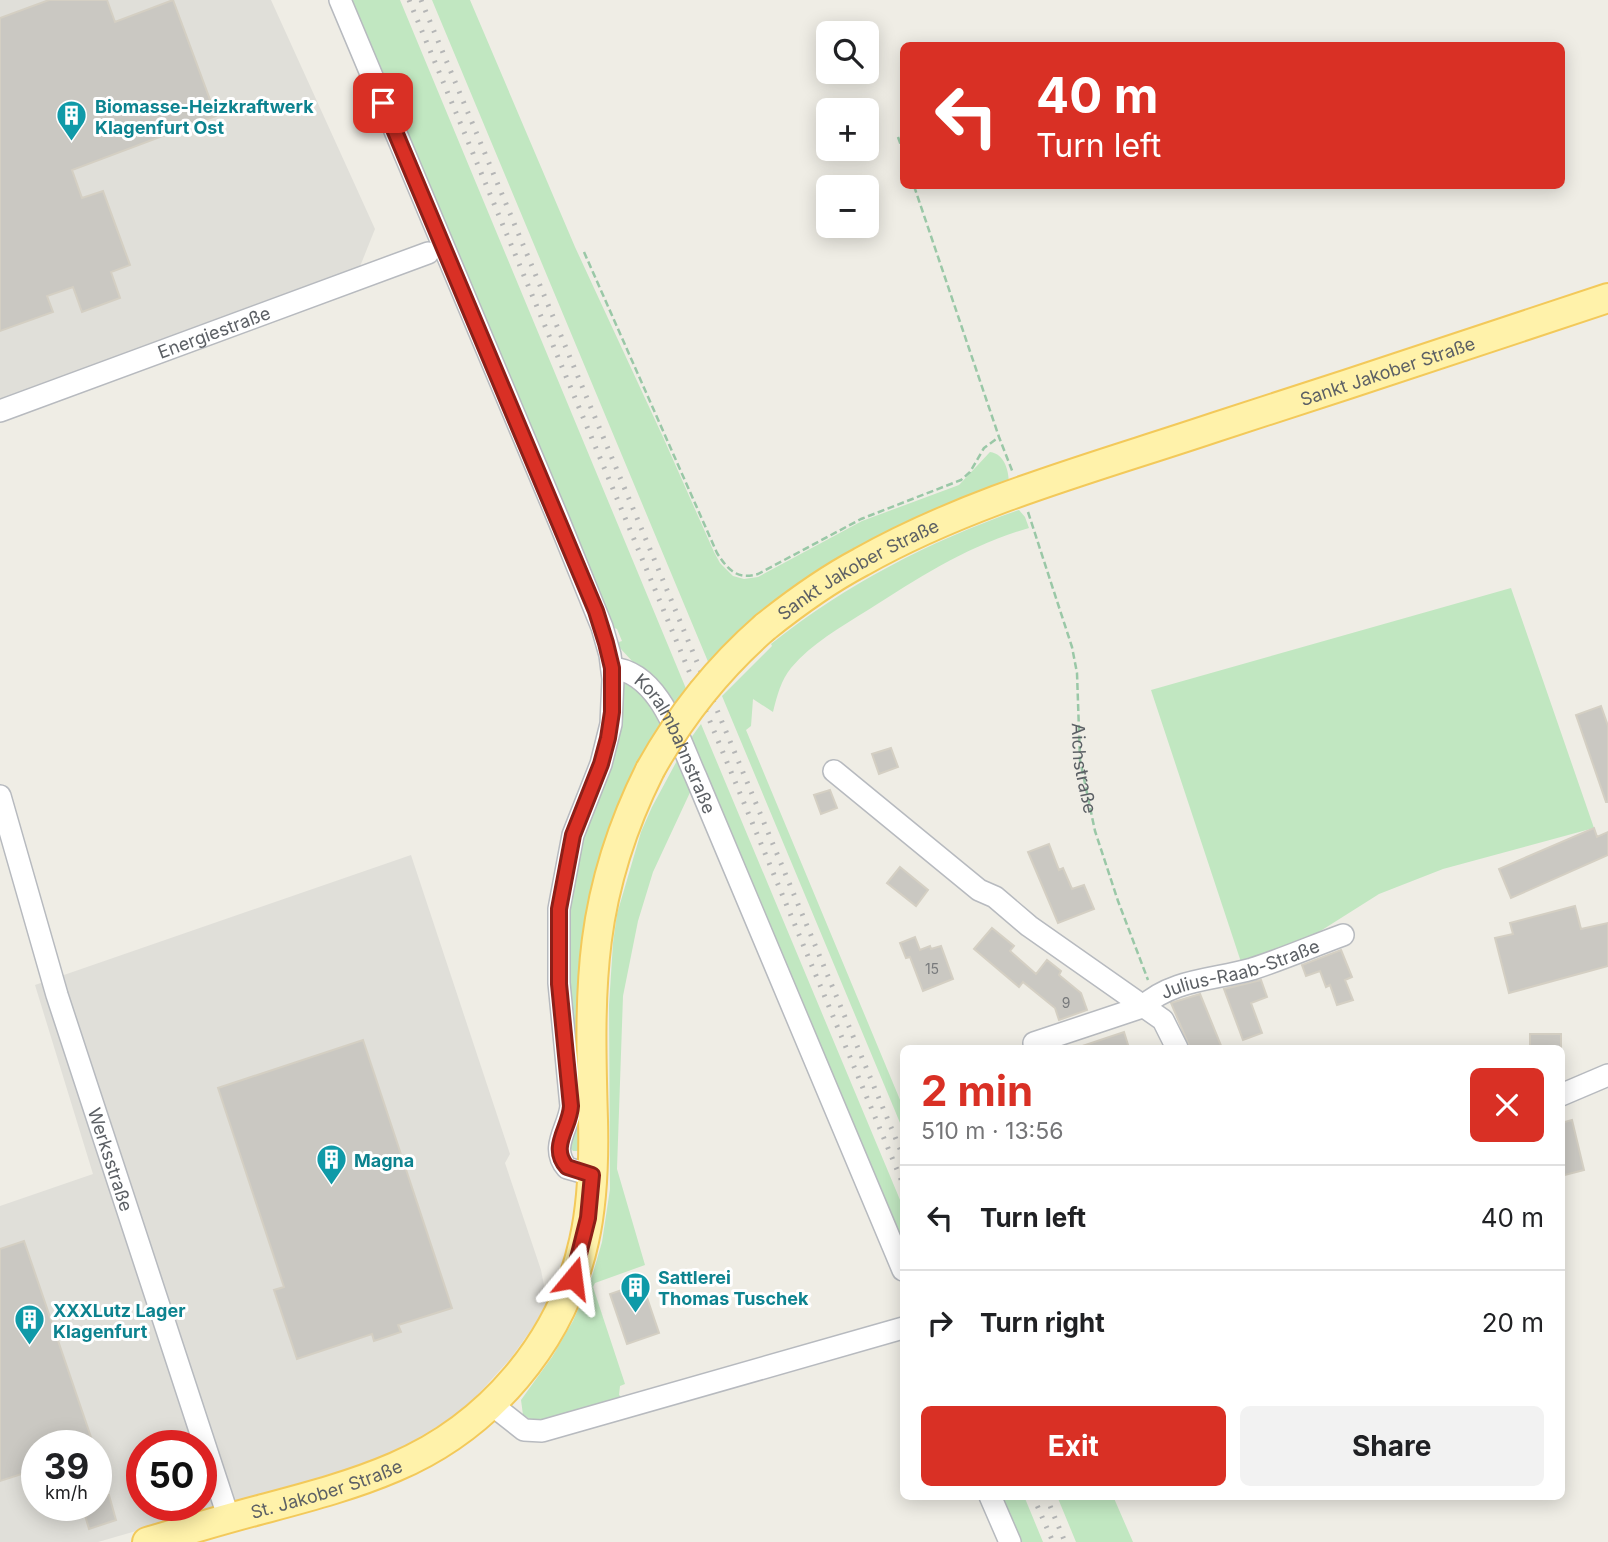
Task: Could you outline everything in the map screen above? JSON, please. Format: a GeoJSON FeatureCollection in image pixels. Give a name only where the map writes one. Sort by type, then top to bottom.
{"type":"FeatureCollection","features":[{"type":"Feature","properties":{"kind":"main road","name":"Sankt Jakober Straße"},"geometry":{"type":"LineString","coordinates":[[491,1404],[537,1350],[565,1298],[584,1240],[592,1175],[590,1014],[597,931],[606,883],[618,842],[650,770],[682,718],[737,653],[765,627],[815,590],[877,552],[937,525],[1021,492],[1608,298]]}},
{"type":"Feature","properties":{"kind":"main road","name":"St. Jakober Straße"},"geometry":{"type":"LineString","coordinates":[[147,1542],[330,1490],[396,1467],[442,1442],[491,1404]]}},
{"type":"Feature","properties":{"kind":"street","name":"Koralmbahnstraße"},"geometry":{"type":"LineString","coordinates":[[340,0],[575,559],[602,627],[612,668],[622,668],[634,674],[656,696],[665,710],[696,777],[900,1263]]}},
{"type":"Feature","properties":{"kind":"street","name":"Energiestraße"},"geometry":{"type":"LineString","coordinates":[[0,411],[428,253]]}},
{"type":"Feature","properties":{"kind":"street"},"geometry":{"type":"LineString","coordinates":[[592,1175],[567,1167],[559,1150],[571,1106],[559,984],[558,932],[561,888],[569,851],[608,738],[612,712],[612,668]]}},
{"type":"Feature","properties":{"kind":"street"},"geometry":{"type":"LineString","coordinates":[[834,771],[979,890],[995,897],[1029,926],[1148,1002],[1163,1020],[1176,1045]]}},
{"type":"Feature","properties":{"kind":"street","name":"Werksstraße"},"geometry":{"type":"LineString","coordinates":[[0,796],[57,995],[229,1519]]}},
{"type":"Feature","properties":{"kind":"street","name":"Julius-Raab-Straße"},"geometry":{"type":"LineString","coordinates":[[1034,1043],[1148,1002],[1180,985],[1253,968],[1343,935]]}},
{"type":"Feature","properties":{"kind":"street"},"geometry":{"type":"LineString","coordinates":[[1565,1093],[1608,1075]]}},
{"type":"Feature","properties":{"kind":"street"},"geometry":{"type":"LineString","coordinates":[[491,1404],[524,1430],[542,1431],[900,1329]]}},
{"type":"Feature","properties":{"kind":"street"},"geometry":{"type":"LineString","coordinates":[[992,1500],[1010,1542]]}},
{"type":"Feature","properties":{"kind":"path"},"geometry":{"type":"LineString","coordinates":[[898,137],[900,143]]}},
{"type":"Feature","properties":{"kind":"path","name":"Aichstraße"},"geometry":{"type":"LineString","coordinates":[[916,189],[1072,647],[1077,673],[1080,760],[1093,820],[1148,1002]]}},
{"type":"Feature","properties":{"kind":"path"},"geometry":{"type":"LineString","coordinates":[[584,252],[717,553],[734,574],[758,574],[861,519],[961,480],[970,472],[984,448],[999,437]]}},
{"type":"Feature","properties":{"kind":"shaded area"},"geometry":{"type":"Polygon","coordinates":[[[0,0],[271,0],[375,229],[359,269],[0,399],[0,0]]]}},
{"type":"Feature","properties":{"kind":"shaded area"},"geometry":{"type":"Polygon","coordinates":[[[411,855],[510,1154],[505,1163],[541,1270],[548,1306],[511,1358],[463,1411],[403,1447],[358,1467],[217,1508],[217,1430],[126,1430],[126,1521],[171,1521],[98,1542],[0,1542],[0,1206],[93,1174],[35,985],[411,855]]]}},
{"type":"Feature","properties":{"kind":"green space"},"geometry":{"type":"Polygon","coordinates":[[[344,0],[400,0],[687,691],[672,710],[659,690],[619,647],[619,642],[622,641],[617,629],[611,627],[344,0]]]}},
{"type":"Feature","properties":{"kind":"green space"},"geometry":{"type":"Polygon","coordinates":[[[432,0],[470,0],[575,247],[714,552],[720,563],[733,576],[744,579],[758,577],[862,521],[959,485],[990,452],[1003,460],[1009,485],[709,664],[432,0]]]}},
{"type":"Feature","properties":{"kind":"green space"},"geometry":{"type":"Polygon","coordinates":[[[1019,510],[1029,528],[986,543],[945,563],[817,643],[788,673],[773,712],[753,699],[751,726],[746,730],[900,1100],[900,1123],[722,696],[771,644],[829,602],[889,566],[985,522],[1019,510]]]}},
{"type":"Feature","properties":{"kind":"green space"},"geometry":{"type":"Polygon","coordinates":[[[1511,588],[1594,828],[1443,869],[1379,894],[1303,942],[1241,962],[1151,690],[1511,588]]]}},
{"type":"Feature","properties":{"kind":"green space"},"geometry":{"type":"Polygon","coordinates":[[[622,680],[638,685],[665,722],[634,779],[580,1151],[573,1151],[569,1146],[564,904],[622,680]]]}},
{"type":"Feature","properties":{"kind":"green space"},"geometry":{"type":"Polygon","coordinates":[[[701,724],[900,1200],[900,1249],[688,742],[701,724]]]}},
{"type":"Feature","properties":{"kind":"green space"},"geometry":{"type":"Polygon","coordinates":[[[680,755],[693,786],[653,872],[638,921],[623,996],[617,1169],[645,1265],[595,1283],[593,1287],[625,1384],[620,1386],[619,1395],[624,1399],[535,1422],[523,1415],[521,1400],[552,1357],[573,1321],[591,1280],[602,1242],[610,1189],[609,1005],[617,914],[641,832],[680,755]]]}},
{"type":"Feature","properties":{"kind":"green space"},"geometry":{"type":"Polygon","coordinates":[[[997,1500],[1026,1500],[1043,1542],[1016,1542],[997,1500]]]}},
{"type":"Feature","properties":{"kind":"green space"},"geometry":{"type":"Polygon","coordinates":[[[1059,1500],[1115,1500],[1133,1542],[1076,1542],[1059,1500]]]}},
{"type":"Feature","properties":{"kind":"building","name":"Biomasse-Heizkraftwerk Klagenfurt Ost"},"geometry":{"type":"Polygon","coordinates":[[[49,0],[107,0],[115,22],[173,0],[216,116],[72,170],[82,198],[103,191],[130,265],[111,272],[120,298],[82,312],[73,287],[47,296],[53,312],[0,331],[0,18],[49,0]]]}},
{"type":"Feature","properties":{"kind":"building"},"geometry":{"type":"Polygon","coordinates":[[[1601,706],[1608,726],[1608,802],[1576,715],[1601,706]]]}},
{"type":"Feature","properties":{"kind":"building"},"geometry":{"type":"Polygon","coordinates":[[[891,748],[898,767],[879,774],[872,754],[891,748]]]}},
{"type":"Feature","properties":{"kind":"building"},"geometry":{"type":"Polygon","coordinates":[[[830,790],[837,808],[821,814],[814,795],[830,790]]]}},
{"type":"Feature","properties":{"kind":"building"},"geometry":{"type":"Polygon","coordinates":[[[1594,828],[1597,837],[1608,832],[1608,855],[1511,898],[1499,869],[1594,828]]]}},
{"type":"Feature","properties":{"kind":"building"},"geometry":{"type":"Polygon","coordinates":[[[1049,844],[1059,870],[1063,868],[1072,889],[1084,885],[1094,909],[1058,923],[1028,852],[1049,844]]]}},
{"type":"Feature","properties":{"kind":"building"},"geometry":{"type":"Polygon","coordinates":[[[900,867],[928,890],[916,906],[887,883],[900,867]]]}},
{"type":"Feature","properties":{"kind":"building"},"geometry":{"type":"Polygon","coordinates":[[[1575,906],[1581,929],[1608,923],[1608,966],[1509,993],[1495,938],[1513,934],[1510,923],[1575,906]]]}},
{"type":"Feature","properties":{"kind":"building"},"geometry":{"type":"Polygon","coordinates":[[[992,928],[1014,946],[1010,951],[1036,974],[1047,960],[1061,971],[1059,975],[1081,993],[1087,1010],[1059,1020],[1055,1008],[1023,982],[1019,987],[974,949],[992,928]]]}},
{"type":"Feature","properties":{"kind":"building"},"geometry":{"type":"Polygon","coordinates":[[[915,937],[920,950],[941,946],[953,979],[923,991],[910,957],[906,958],[900,943],[915,937]]]}},
{"type":"Feature","properties":{"kind":"building"},"geometry":{"type":"Polygon","coordinates":[[[1341,950],[1352,977],[1345,980],[1353,1000],[1337,1005],[1330,985],[1326,987],[1320,971],[1306,976],[1302,965],[1341,950]]]}},
{"type":"Feature","properties":{"kind":"building"},"geometry":{"type":"Polygon","coordinates":[[[1261,980],[1267,997],[1251,1003],[1262,1033],[1243,1040],[1224,989],[1261,980]]]}},
{"type":"Feature","properties":{"kind":"building"},"geometry":{"type":"Polygon","coordinates":[[[1200,994],[1221,1045],[1189,1045],[1171,1003],[1200,994]]]}},
{"type":"Feature","properties":{"kind":"building"},"geometry":{"type":"Polygon","coordinates":[[[1124,1032],[1128,1045],[1085,1045],[1124,1032]]]}},
{"type":"Feature","properties":{"kind":"building"},"geometry":{"type":"Polygon","coordinates":[[[1530,1034],[1561,1034],[1561,1045],[1530,1045],[1530,1034]]]}},
{"type":"Feature","properties":{"kind":"building","name":"Magna"},"geometry":{"type":"Polygon","coordinates":[[[363,1040],[452,1308],[398,1325],[401,1332],[374,1341],[372,1334],[297,1359],[274,1290],[284,1287],[218,1088],[363,1040]]]}},
{"type":"Feature","properties":{"kind":"building"},"geometry":{"type":"Polygon","coordinates":[[[1572,1120],[1584,1170],[1565,1175],[1565,1122],[1572,1120]]]}},
{"type":"Feature","properties":{"kind":"building","name":"XXXLutz Lager Klagenfurt"},"geometry":{"type":"Polygon","coordinates":[[[24,1241],[89,1430],[21,1430],[21,1474],[0,1481],[0,1249],[24,1241]]]}},
{"type":"Feature","properties":{"kind":"building","name":"Sattlerei Thomas Tuschek"},"geometry":{"type":"Polygon","coordinates":[[[642,1283],[659,1333],[627,1344],[610,1294],[642,1283]]]}},
{"type":"Feature","properties":{"kind":"building"},"geometry":{"type":"Polygon","coordinates":[[[112,1506],[116,1520],[89,1529],[87,1521],[112,1521],[112,1506]]]}},
{"type":"Feature","properties":{"kind":"railway"},"geometry":{"type":"LineString","coordinates":[[409,0],[900,1177]]}},
{"type":"Feature","properties":{"kind":"railway"},"geometry":{"type":"LineString","coordinates":[[421,0],[900,1149]]}},
{"type":"Feature","properties":{"kind":"railway"},"geometry":{"type":"LineString","coordinates":[[1035,1500],[1053,1542]]}},
{"type":"Feature","properties":{"kind":"railway"},"geometry":{"type":"LineString","coordinates":[[1048,1500],[1065,1542]]}},
{"type":"Feature","properties":{"kind":"place","name":"Biomasse-Heizkraftwerk Klagenfurt Ost"},"geometry":{"type":"Point","coordinates":[72,143]}},
{"type":"Feature","properties":{"kind":"place","name":"Magna"},"geometry":{"type":"Point","coordinates":[331,1187]}},
{"type":"Feature","properties":{"kind":"place","name":"Sattlerei Thomas Tuschek"},"geometry":{"type":"Point","coordinates":[635,1314]}},
{"type":"Feature","properties":{"kind":"place","name":"XXXLutz Lager Klagenfurt"},"geometry":{"type":"Point","coordinates":[30,1347]}},
{"type":"Feature","properties":{"kind":"route"},"geometry":{"type":"LineString","coordinates":[[383,103],[596,611],[612,668],[612,712],[608,738],[601,764],[573,835],[559,909],[559,984],[571,1113],[559,1143],[559,1150],[567,1167],[592,1175],[584,1240],[573,1278]]}}]}
